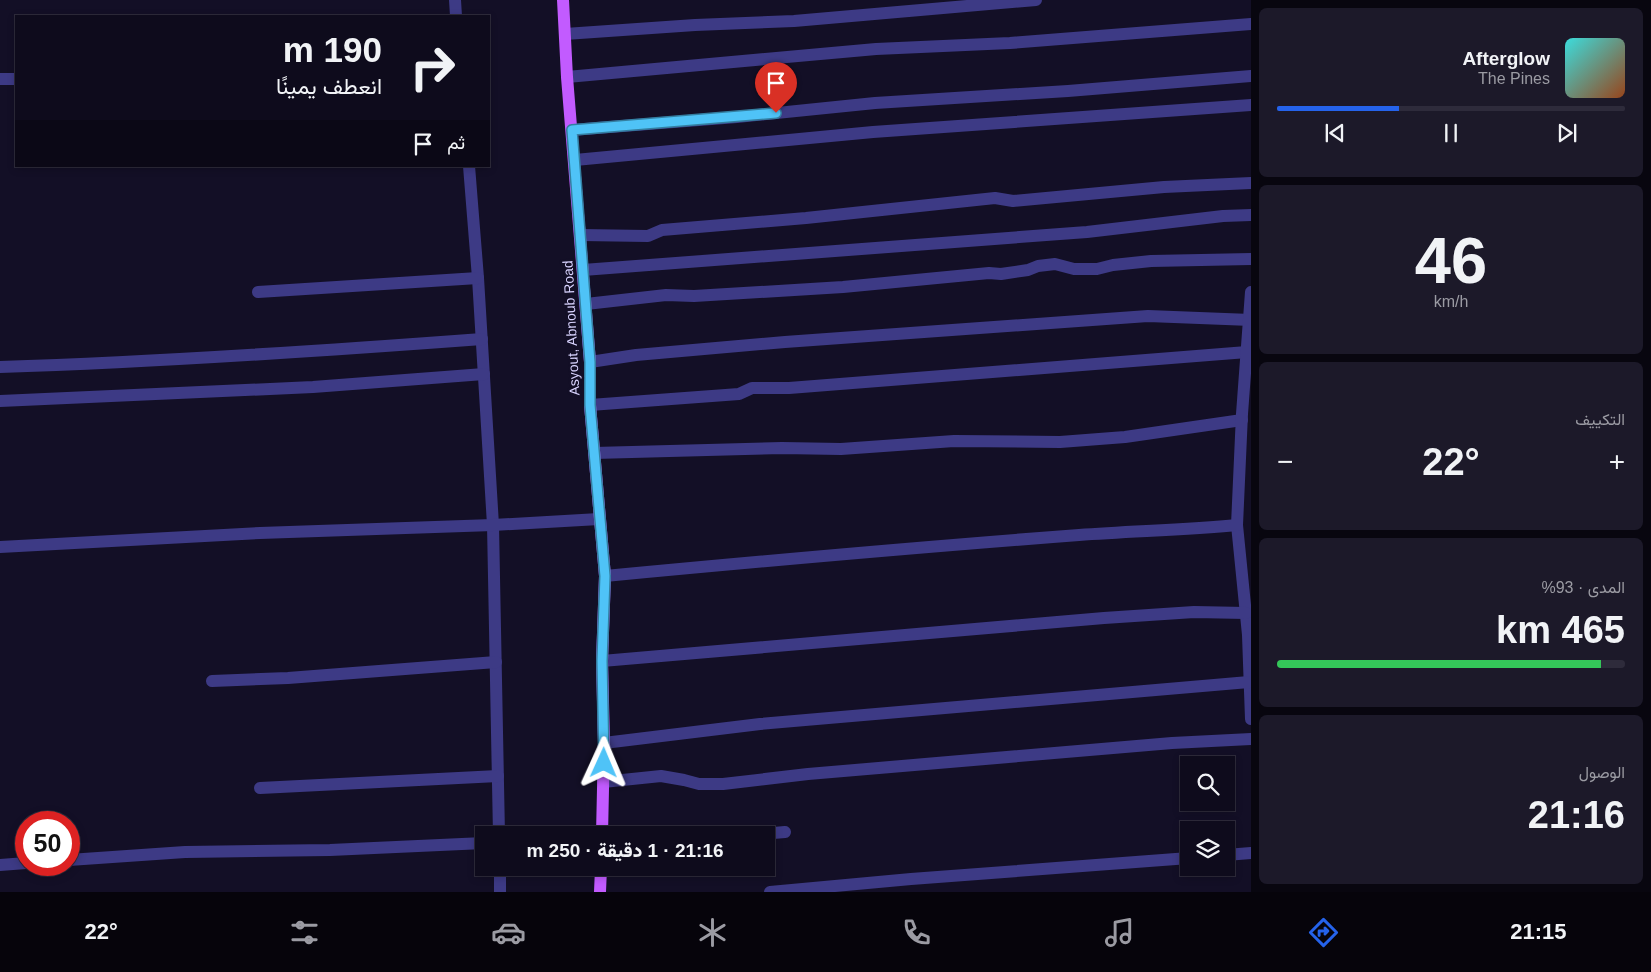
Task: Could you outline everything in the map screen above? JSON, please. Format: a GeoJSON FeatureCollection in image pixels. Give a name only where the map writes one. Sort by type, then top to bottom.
{"type":"FeatureCollection","features":[{"type":"Feature","properties":{"kind":"main road","name":"Asyout, Abnoub Road"},"geometry":{"type":"LineString","coordinates":[[563,0],[567,77],[590,362],[590,405],[605,576],[602,661],[604,743],[602,826]]}},
{"type":"Feature","properties":{"kind":"main road"},"geometry":{"type":"LineString","coordinates":[[600,892],[601,876]]}},
{"type":"Feature","properties":{"kind":"street"},"geometry":{"type":"LineString","coordinates":[[455,0],[456,15]]}},
{"type":"Feature","properties":{"kind":"street"},"geometry":{"type":"LineString","coordinates":[[565,34],[695,25],[794,21],[1036,0]]}},
{"type":"Feature","properties":{"kind":"street"},"geometry":{"type":"LineString","coordinates":[[567,77],[876,49],[1010,43],[1251,24]]}},
{"type":"Feature","properties":{"kind":"street"},"geometry":{"type":"LineString","coordinates":[[572,130],[875,104],[1251,76]]}},
{"type":"Feature","properties":{"kind":"street"},"geometry":{"type":"LineString","coordinates":[[0,79],[15,79]]}},
{"type":"Feature","properties":{"kind":"street"},"geometry":{"type":"LineString","coordinates":[[575,160],[873,132],[1251,105]]}},
{"type":"Feature","properties":{"kind":"street"},"geometry":{"type":"LineString","coordinates":[[469,167],[493,525],[499,826]]}},
{"type":"Feature","properties":{"kind":"street"},"geometry":{"type":"LineString","coordinates":[[581,235],[648,236],[662,230],[806,218],[996,198],[1013,201],[1164,187],[1251,182]]}},
{"type":"Feature","properties":{"kind":"street"},"geometry":{"type":"LineString","coordinates":[[583,270],[1068,233],[1223,216],[1251,215]]}},
{"type":"Feature","properties":{"kind":"street"},"geometry":{"type":"LineString","coordinates":[[586,304],[666,295],[694,296],[843,287],[989,273],[1001,274],[1055,264],[1074,269],[1097,269],[1113,265],[1151,261],[1251,259]]}},
{"type":"Feature","properties":{"kind":"street"},"geometry":{"type":"LineString","coordinates":[[258,292],[478,278]]}},
{"type":"Feature","properties":{"kind":"street"},"geometry":{"type":"LineString","coordinates":[[1251,292],[1247,352],[1247,401],[1242,420],[1237,525],[1246,613],[1251,719]]}},
{"type":"Feature","properties":{"kind":"street"},"geometry":{"type":"LineString","coordinates":[[590,362],[636,355],[785,342],[1148,316],[1250,319]]}},
{"type":"Feature","properties":{"kind":"street"},"geometry":{"type":"LineString","coordinates":[[0,367],[98,364],[482,339]]}},
{"type":"Feature","properties":{"kind":"street"},"geometry":{"type":"LineString","coordinates":[[590,405],[739,394],[752,388],[789,388],[1247,352]]}},
{"type":"Feature","properties":{"kind":"street"},"geometry":{"type":"LineString","coordinates":[[0,401],[313,387],[484,374]]}},
{"type":"Feature","properties":{"kind":"street"},"geometry":{"type":"LineString","coordinates":[[594,453],[782,448],[841,449],[954,441],[1060,442],[1125,437],[1242,420]]}},
{"type":"Feature","properties":{"kind":"street"},"geometry":{"type":"LineString","coordinates":[[0,547],[260,533],[493,525],[599,519]]}},
{"type":"Feature","properties":{"kind":"street"},"geometry":{"type":"LineString","coordinates":[[605,576],[939,545],[1110,532],[1201,529],[1237,525]]}},
{"type":"Feature","properties":{"kind":"street"},"geometry":{"type":"LineString","coordinates":[[602,661],[1104,618],[1194,612],[1246,613]]}},
{"type":"Feature","properties":{"kind":"street"},"geometry":{"type":"LineString","coordinates":[[212,681],[288,678],[496,662]]}},
{"type":"Feature","properties":{"kind":"street"},"geometry":{"type":"LineString","coordinates":[[604,743],[760,724],[1249,682]]}},
{"type":"Feature","properties":{"kind":"street"},"geometry":{"type":"LineString","coordinates":[[603,782],[661,776],[699,784],[723,784],[808,774],[1162,744],[1251,739]]}},
{"type":"Feature","properties":{"kind":"street"},"geometry":{"type":"LineString","coordinates":[[260,788],[498,776]]}},
{"type":"Feature","properties":{"kind":"street"},"geometry":{"type":"LineString","coordinates":[[775,833],[785,832]]}},
{"type":"Feature","properties":{"kind":"street"},"geometry":{"type":"LineString","coordinates":[[80,859],[185,852],[330,850],[475,843]]}},
{"type":"Feature","properties":{"kind":"street"},"geometry":{"type":"LineString","coordinates":[[1235,854],[1251,853]]}},
{"type":"Feature","properties":{"kind":"street"},"geometry":{"type":"LineString","coordinates":[[770,892],[911,879],[1180,859]]}},
{"type":"Feature","properties":{"kind":"street"},"geometry":{"type":"LineString","coordinates":[[0,865],[15,864]]}},
{"type":"Feature","properties":{"kind":"street"},"geometry":{"type":"LineString","coordinates":[[500,876],[500,892]]}},
{"type":"Feature","properties":{"kind":"route"},"geometry":{"type":"LineString","coordinates":[[604,763],[602,661],[605,576],[590,405],[590,362],[572,130],[776,113]]}}]}
